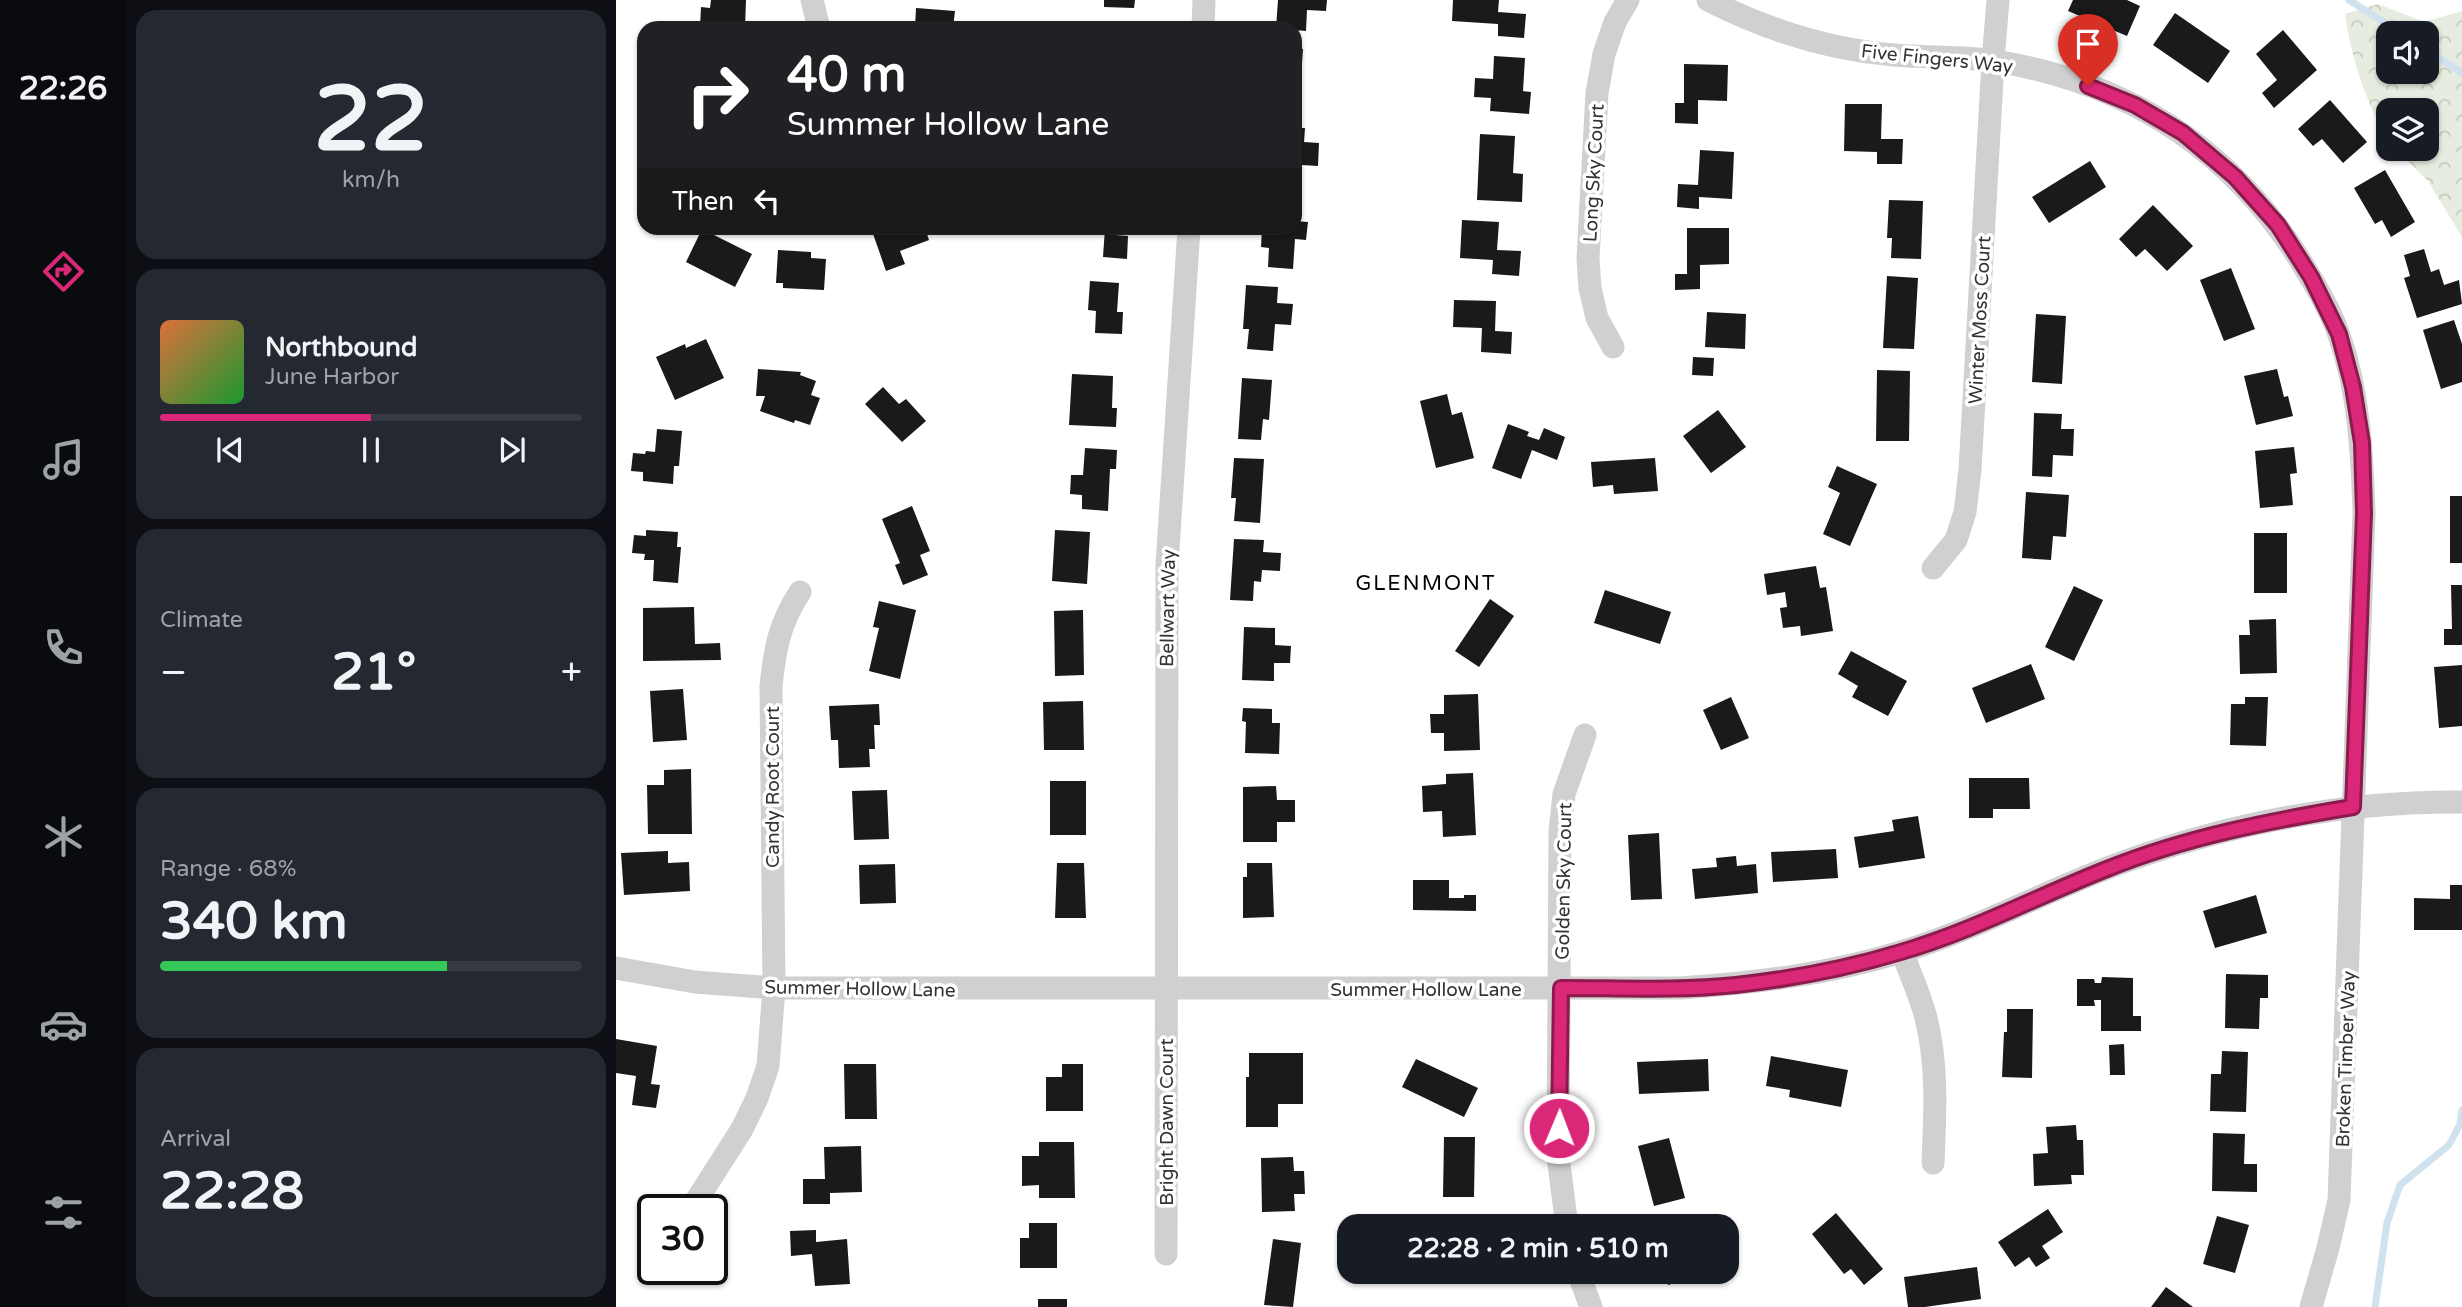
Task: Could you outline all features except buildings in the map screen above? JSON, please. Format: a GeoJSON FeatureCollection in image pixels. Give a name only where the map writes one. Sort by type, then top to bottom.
{"type":"FeatureCollection","features":[{"type":"Feature","properties":{"kind":"street"},"geometry":{"type":"LineString","coordinates":[[812,0],[817,21]]}},
{"type":"Feature","properties":{"kind":"street"},"geometry":{"type":"LineString","coordinates":[[1202,21],[1204,0]]}},
{"type":"Feature","properties":{"kind":"street","name":"Long Sky Court"},"geometry":{"type":"LineString","coordinates":[[1613,347],[1597,318],[1590,288],[1588,258],[1599,80],[1615,22],[1628,0]]}},
{"type":"Feature","properties":{"kind":"street","name":"Five Fingers Way"},"geometry":{"type":"LineString","coordinates":[[1707,0],[1736,14],[1838,47],[1892,55],[1993,61],[2045,72],[2088,86],[2135,105],[2183,133],[2235,177],[2278,225],[2311,277],[2339,334],[2353,387],[2362,443],[2364,513],[2353,807]]}},
{"type":"Feature","properties":{"kind":"street","name":"Winter Moss Court"},"geometry":{"type":"LineString","coordinates":[[1933,568],[1956,540],[1965,512],[1970,470],[1998,0]]}},
{"type":"Feature","properties":{"kind":"street","name":"Bellwart Way"},"geometry":{"type":"LineString","coordinates":[[1167,989],[1167,565],[1189,235]]}},
{"type":"Feature","properties":{"kind":"street","name":"Candy Root Court"},"geometry":{"type":"LineString","coordinates":[[701,1194],[742,1129],[768,1066],[774,988],[771,686],[775,647],[786,613],[800,592]]}},
{"type":"Feature","properties":{"kind":"street","name":"Golden Sky Court"},"geometry":{"type":"LineString","coordinates":[[1561,988],[1560,832],[1564,794],[1586,735]]}},
{"type":"Feature","properties":{"kind":"street","name":"Summer Hollow Lane"},"geometry":{"type":"LineString","coordinates":[[616,968],[695,982],[774,988],[1680,988],[1736,985],[1829,970],[1902,952],[1976,926],[2108,868],[2169,846],[2253,824],[2353,807],[2413,802],[2462,802]]}},
{"type":"Feature","properties":{"kind":"street","name":"Broken Timber Way"},"geometry":{"type":"LineString","coordinates":[[2311,1307],[2339,1200],[2353,807]]}},
{"type":"Feature","properties":{"kind":"street"},"geometry":{"type":"LineString","coordinates":[[1902,952],[1926,1018],[1933,1063],[1933,1163]]}},
{"type":"Feature","properties":{"kind":"street"},"geometry":{"type":"LineString","coordinates":[[1561,988],[1558,1156],[1565,1214]]}},
{"type":"Feature","properties":{"kind":"street","name":"Bright Dawn Court"},"geometry":{"type":"LineString","coordinates":[[1166,1254],[1167,989]]}},
{"type":"Feature","properties":{"kind":"street"},"geometry":{"type":"LineString","coordinates":[[1582,1284],[1591,1307]]}},
{"type":"Feature","properties":{"kind":"green space"},"geometry":{"type":"Polygon","coordinates":[[[2378,4],[2421,21],[2376,21],[2376,84],[2439,84],[2439,21],[2427,21],[2462,11],[2462,237],[2428,181],[2408,161],[2439,161],[2439,98],[2376,98],[2376,117],[2351,48],[2345,14],[2378,4]]]}},
{"type":"Feature","properties":{"kind":"waterway"},"geometry":{"type":"LineString","coordinates":[[2349,0],[2382,21]]}},
{"type":"Feature","properties":{"kind":"waterway"},"geometry":{"type":"LineString","coordinates":[[2439,58],[2462,73]]}},
{"type":"Feature","properties":{"kind":"waterway"},"geometry":{"type":"LineString","coordinates":[[2375,1307],[2387,1223],[2400,1185],[2449,1145],[2460,1124],[2462,1110]]}},
{"type":"Feature","properties":{"kind":"district","name":"GLENMONT"},"geometry":{"type":"Point","coordinates":[1426,583]}},
{"type":"Feature","properties":{"kind":"route"},"geometry":{"type":"LineString","coordinates":[[1559,1128],[1561,988],[1736,985],[1829,970],[1902,952],[1976,926],[2108,868],[2169,846],[2253,824],[2353,807],[2364,513],[2362,443],[2353,387],[2339,334],[2311,277],[2278,225],[2235,177],[2183,133],[2135,105],[2088,86]]}}]}
